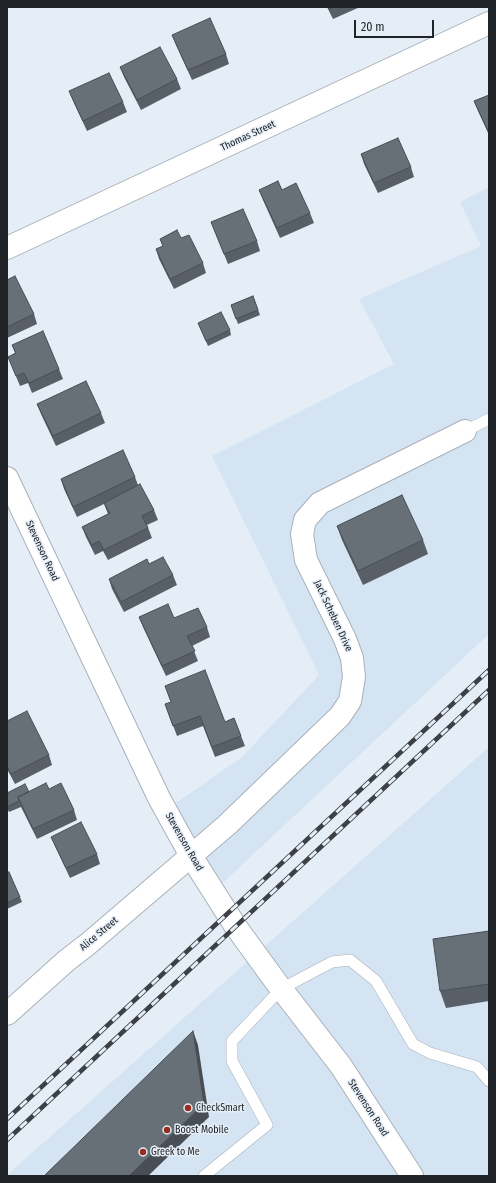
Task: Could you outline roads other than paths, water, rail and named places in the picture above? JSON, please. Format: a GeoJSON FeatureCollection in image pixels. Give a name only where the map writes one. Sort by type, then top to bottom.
{"type":"FeatureCollection","features":[{"type":"Feature","properties":{"kind":"street","name":"Thomas Street"},"geometry":{"type":"LineString","coordinates":[[7,248],[489,23]]}},
{"type":"Feature","properties":{"kind":"street","name":"Jack Scheben Drive"},"geometry":{"type":"LineString","coordinates":[[191,856],[227,825],[340,716],[350,701],[354,677],[352,658],[345,639],[306,560],[302,534],[305,520],[320,503],[465,431]]}},
{"type":"Feature","properties":{"kind":"street","name":"Stevenson Road"},"geometry":{"type":"LineString","coordinates":[[7,478],[159,798],[191,856],[236,927],[281,989],[341,1066],[412,1176]]}},
{"type":"Feature","properties":{"kind":"street","name":"Alice Street"},"geometry":{"type":"LineString","coordinates":[[7,1014],[66,961],[191,856]]}},
{"type":"Feature","properties":{"kind":"lane"},"geometry":{"type":"LineString","coordinates":[[465,431],[489,419]]}},
{"type":"Feature","properties":{"kind":"lane"},"geometry":{"type":"LineString","coordinates":[[204,1176],[267,1125],[232,1060],[232,1041],[281,989],[332,962],[350,960],[376,981],[413,1044],[430,1053],[477,1067],[489,1081]]}},
{"type":"Feature","properties":{"kind":"railway"},"geometry":{"type":"LineString","coordinates":[[7,1119],[489,670]]}},
{"type":"Feature","properties":{"kind":"railway"},"geometry":{"type":"LineString","coordinates":[[7,1140],[489,690]]}},
{"type":"Feature","properties":{"kind":"place","name":"CheckSmart"},"geometry":{"type":"Point","coordinates":[188,1108]}},
{"type":"Feature","properties":{"kind":"place","name":"Boost Mobile"},"geometry":{"type":"Point","coordinates":[167,1130]}},
{"type":"Feature","properties":{"kind":"place","name":"Greek to Me"},"geometry":{"type":"Point","coordinates":[143,1152]}}]}
